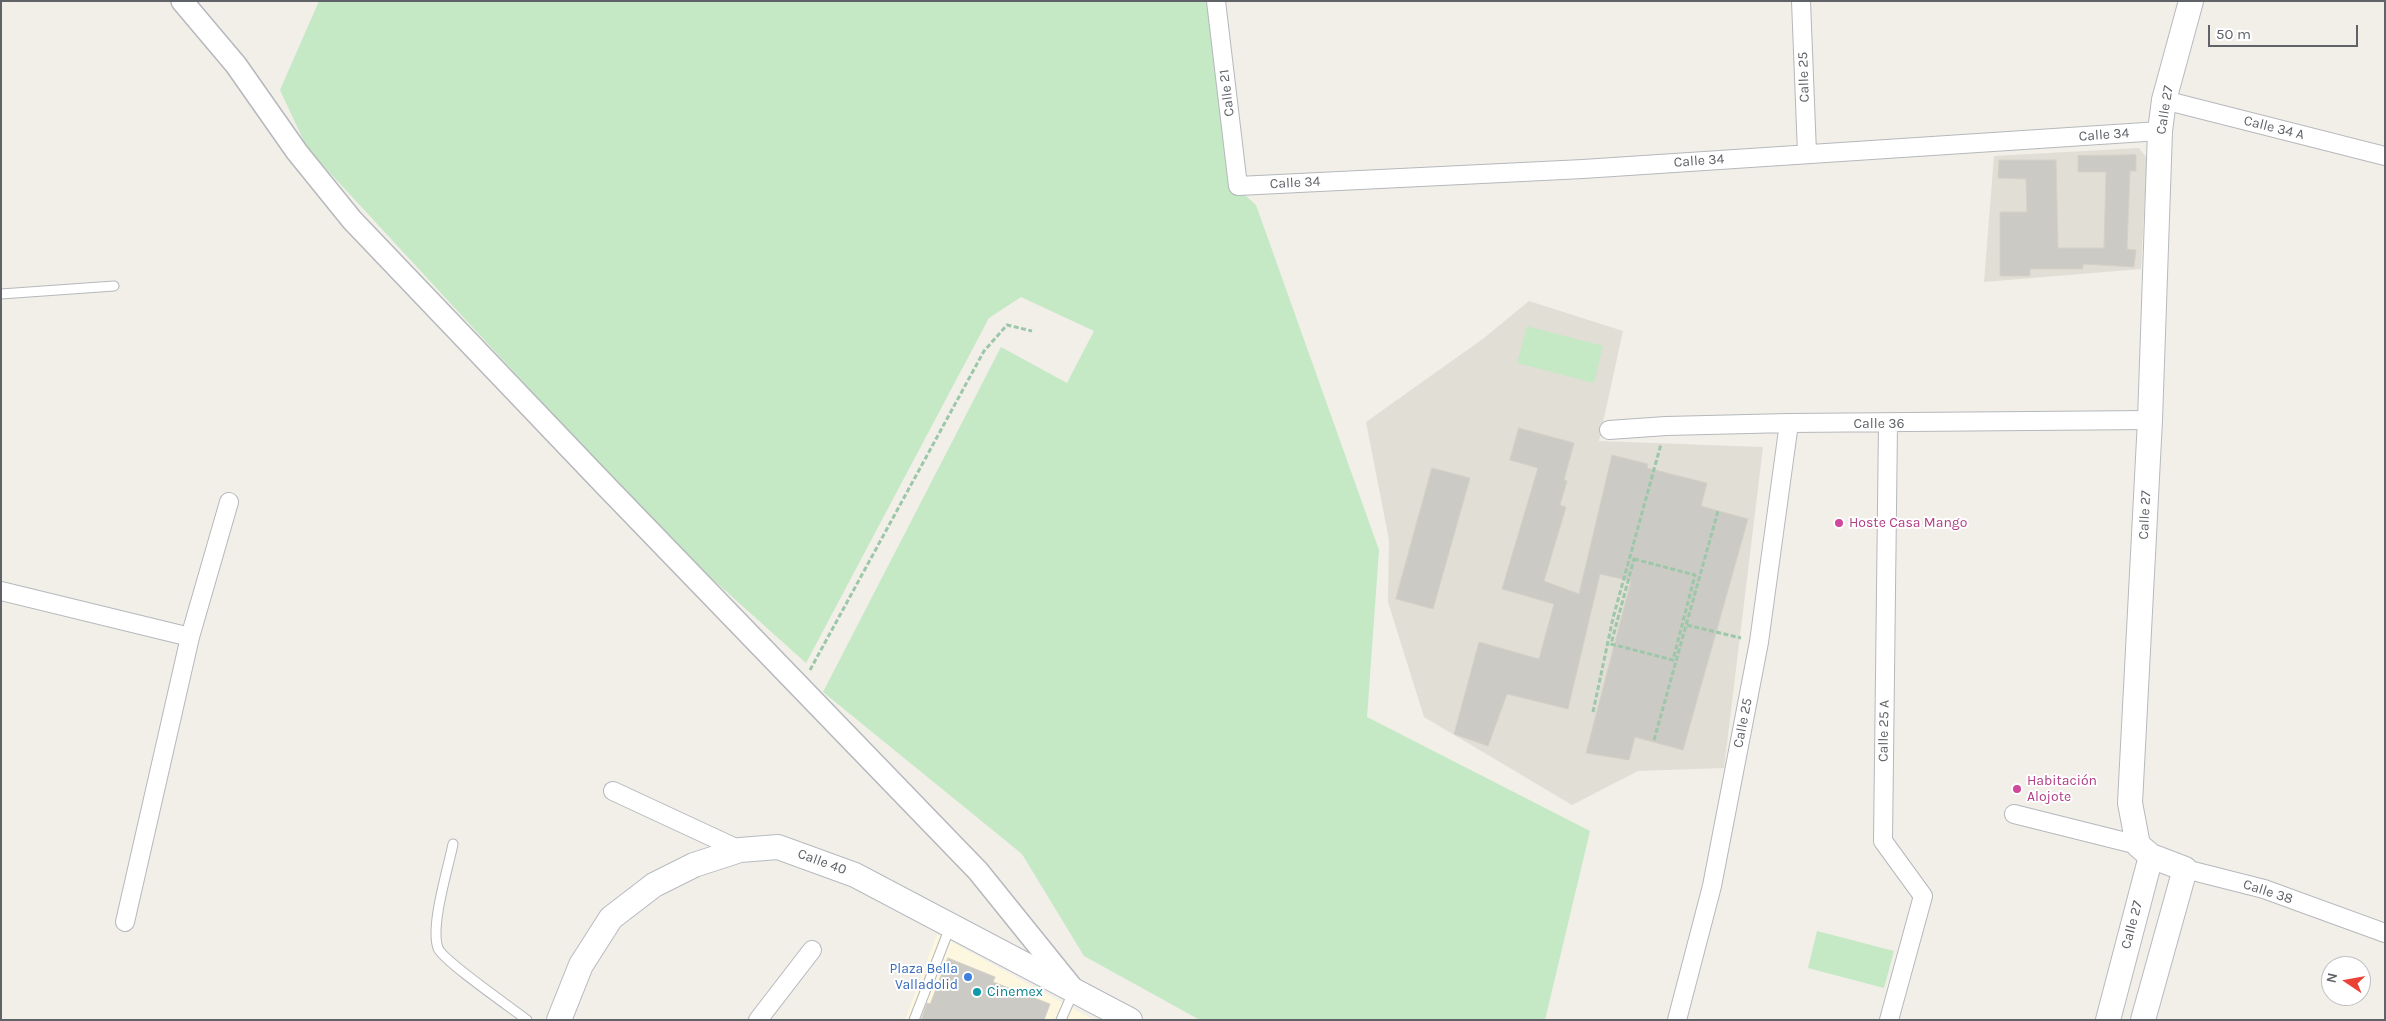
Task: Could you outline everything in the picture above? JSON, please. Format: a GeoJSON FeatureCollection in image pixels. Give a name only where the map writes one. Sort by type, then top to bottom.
{"type":"FeatureCollection","features":[{"type":"Feature","properties":{"kind":"main road","name":"Calle 27"},"geometry":{"type":"LineString","coordinates":[[2108,1020],[2144,851],[2130,803],[2150,420],[2160,131],[2164,100],[2190,1]]}},
{"type":"Feature","properties":{"kind":"main road","name":"Calle 40"},"geometry":{"type":"LineString","coordinates":[[559,1020],[581,965],[612,918],[654,885],[694,865],[740,850],[778,847],[855,875],[1130,1020]]}},
{"type":"Feature","properties":{"kind":"main road","name":"Calle 38"},"geometry":{"type":"LineString","coordinates":[[2144,851],[2185,869]]}},
{"type":"Feature","properties":{"kind":"main road"},"geometry":{"type":"LineString","coordinates":[[2143,1020],[2185,869]]}},
{"type":"Feature","properties":{"kind":"street"},"geometry":{"type":"LineString","coordinates":[[182,1],[236,65],[296,152],[352,220],[978,871],[1074,990]]}},
{"type":"Feature","properties":{"kind":"street","name":"Calle 21"},"geometry":{"type":"LineString","coordinates":[[1216,1],[1238,186]]}},
{"type":"Feature","properties":{"kind":"street","name":"Calle 25"},"geometry":{"type":"LineString","coordinates":[[1801,1],[1807,153]]}},
{"type":"Feature","properties":{"kind":"street","name":"Calle 34 A"},"geometry":{"type":"LineString","coordinates":[[2164,100],[2385,156]]}},
{"type":"Feature","properties":{"kind":"street","name":"Calle 34"},"geometry":{"type":"LineString","coordinates":[[1238,186],[1582,169],[2160,131]]}},
{"type":"Feature","properties":{"kind":"street","name":"Calle 36"},"geometry":{"type":"LineString","coordinates":[[1609,430],[1666,426],[1789,423],[1888,424],[2150,420]]}},
{"type":"Feature","properties":{"kind":"street","name":"Calle 25"},"geometry":{"type":"LineString","coordinates":[[1677,1020],[1712,886],[1759,642],[1789,423]]}},
{"type":"Feature","properties":{"kind":"street","name":"Calle 25 A"},"geometry":{"type":"LineString","coordinates":[[1888,424],[1883,840],[1923,896],[1889,1020]]}},
{"type":"Feature","properties":{"kind":"street"},"geometry":{"type":"LineString","coordinates":[[125,922],[190,637],[229,502]]}},
{"type":"Feature","properties":{"kind":"street"},"geometry":{"type":"LineString","coordinates":[[1,592],[190,637]]}},
{"type":"Feature","properties":{"kind":"street"},"geometry":{"type":"LineString","coordinates":[[614,791],[740,850]]}},
{"type":"Feature","properties":{"kind":"street","name":"Calle 38"},"geometry":{"type":"LineString","coordinates":[[2014,814],[2144,851]]}},
{"type":"Feature","properties":{"kind":"street","name":"Calle 38"},"geometry":{"type":"LineString","coordinates":[[2185,869],[2264,889],[2385,933]]}},
{"type":"Feature","properties":{"kind":"street"},"geometry":{"type":"LineString","coordinates":[[758,1020],[812,950]]}},
{"type":"Feature","properties":{"kind":"lane"},"geometry":{"type":"LineString","coordinates":[[1,294],[114,286]]}},
{"type":"Feature","properties":{"kind":"lane"},"geometry":{"type":"LineString","coordinates":[[453,844],[434,933],[438,951],[471,979],[527,1020]]}},
{"type":"Feature","properties":{"kind":"lane"},"geometry":{"type":"LineString","coordinates":[[914,1020],[951,925]]}},
{"type":"Feature","properties":{"kind":"lane"},"geometry":{"type":"LineString","coordinates":[[1061,1020],[1074,990]]}},
{"type":"Feature","properties":{"kind":"path"},"geometry":{"type":"LineString","coordinates":[[800,688],[984,352],[1007,325],[1032,331]]}},
{"type":"Feature","properties":{"kind":"path"},"geometry":{"type":"LineString","coordinates":[[1593,712],[1613,618],[1666,426]]}},
{"type":"Feature","properties":{"kind":"path"},"geometry":{"type":"LineString","coordinates":[[1654,740],[1684,624],[1695,574],[1634,559],[1612,644],[1672,660],[1684,624],[1718,511]]}},
{"type":"Feature","properties":{"kind":"path"},"geometry":{"type":"LineString","coordinates":[[1684,624],[1759,642]]}},
{"type":"Feature","properties":{"kind":"shaded area"},"geometry":{"type":"Polygon","coordinates":[[[2139,148],[2147,158],[2141,269],[1984,282],[1994,156],[2139,148]]]}},
{"type":"Feature","properties":{"kind":"shaded area"},"geometry":{"type":"Polygon","coordinates":[[[1529,301],[1623,331],[1599,441],[1763,447],[1724,768],[1638,771],[1572,805],[1424,717],[1388,602],[1389,540],[1366,422],[1484,338],[1529,301]]]}},
{"type":"Feature","properties":{"kind":"shaded area","name":"Plaza Bella Valladolid"},"geometry":{"type":"Polygon","coordinates":[[[937,934],[1094,1020],[905,1020],[937,934]]]}},
{"type":"Feature","properties":{"kind":"green space"},"geometry":{"type":"Polygon","coordinates":[[[319,1],[1206,1],[1237,188],[1256,205],[1379,550],[1367,717],[1590,831],[1545,1020],[1200,1020],[1084,956],[1022,854],[823,692],[1001,347],[1067,383],[1094,331],[1021,297],[989,318],[806,663],[670,541],[307,148],[280,90],[319,1]]]}},
{"type":"Feature","properties":{"kind":"green space"},"geometry":{"type":"Polygon","coordinates":[[[1527,326],[1603,346],[1594,383],[1517,363],[1527,326]]]}},
{"type":"Feature","properties":{"kind":"green space"},"geometry":{"type":"Polygon","coordinates":[[[1817,931],[1894,951],[1884,988],[1808,968],[1817,931]]]}},
{"type":"Feature","properties":{"kind":"building"},"geometry":{"type":"Polygon","coordinates":[[[2136,155],[2136,171],[2130,171],[2127,249],[2136,250],[2134,267],[2083,264],[2083,269],[2030,269],[2030,276],[2000,276],[2000,212],[2027,212],[2026,179],[1998,178],[1999,160],[2056,160],[2058,248],[2104,248],[2106,172],[2078,172],[2078,156],[2136,155]]]}},
{"type":"Feature","properties":{"kind":"building"},"geometry":{"type":"Polygon","coordinates":[[[1519,428],[1574,443],[1564,480],[1567,481],[1560,505],[1566,507],[1544,581],[1579,594],[1612,455],[1648,464],[1647,468],[1707,483],[1701,506],[1748,519],[1683,750],[1635,737],[1629,760],[1586,753],[1631,581],[1600,574],[1568,709],[1507,694],[1488,746],[1454,734],[1479,642],[1539,659],[1554,604],[1502,589],[1538,468],[1510,460],[1519,428]]]}},
{"type":"Feature","properties":{"kind":"building"},"geometry":{"type":"Polygon","coordinates":[[[1432,468],[1470,478],[1433,609],[1396,599],[1432,468]]]}},
{"type":"Feature","properties":{"kind":"building","name":"Cinemex"},"geometry":{"type":"Polygon","coordinates":[[[948,958],[995,977],[993,982],[1050,1004],[1044,1020],[921,1020],[927,1003],[930,1004],[948,958]]]}},
{"type":"Feature","properties":{"kind":"place","name":"Hoste Casa Mango"},"geometry":{"type":"Point","coordinates":[1839,523]}},
{"type":"Feature","properties":{"kind":"place","name":"Habitación Alojote"},"geometry":{"type":"Point","coordinates":[2017,789]}},
{"type":"Feature","properties":{"kind":"place","name":"Plaza Bella Valladolid"},"geometry":{"type":"Point","coordinates":[968,977]}},
{"type":"Feature","properties":{"kind":"place","name":"Cinemex"},"geometry":{"type":"Point","coordinates":[977,992]}}]}
